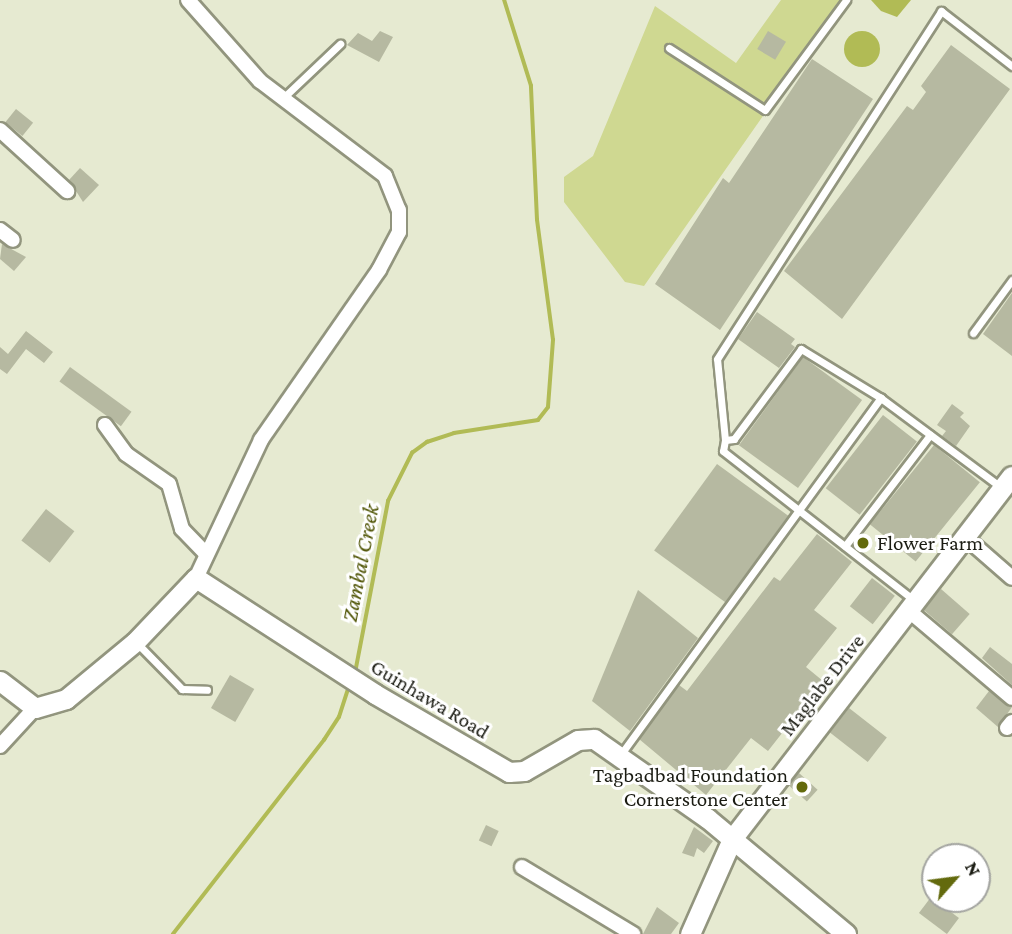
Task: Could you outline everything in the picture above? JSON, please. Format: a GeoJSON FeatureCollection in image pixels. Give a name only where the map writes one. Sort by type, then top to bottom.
{"type":"FeatureCollection","features":[{"type":"Feature","properties":{"kind":"street"},"geometry":{"type":"LineString","coordinates":[[0,747],[35,708],[66,699],[135,642],[197,578],[205,553],[274,419],[379,270],[399,232],[399,210],[385,177],[260,81],[188,0]]}},
{"type":"Feature","properties":{"kind":"street"},"geometry":{"type":"LineString","coordinates":[[0,130],[67,191]]}},
{"type":"Feature","properties":{"kind":"street"},"geometry":{"type":"LineString","coordinates":[[0,230],[13,240]]}},
{"type":"Feature","properties":{"kind":"street"},"geometry":{"type":"LineString","coordinates":[[105,425],[126,454],[169,484],[182,529],[205,553]]}},
{"type":"Feature","properties":{"kind":"street","name":"Maglabe Drive"},"geometry":{"type":"LineString","coordinates":[[690,934],[732,839],[1007,483]]}},
{"type":"Feature","properties":{"kind":"street"},"geometry":{"type":"LineString","coordinates":[[965,537],[1012,578]]}},
{"type":"Feature","properties":{"kind":"street","name":"Guinhawa Road"},"geometry":{"type":"LineString","coordinates":[[197,578],[375,694],[509,772],[524,771],[578,740],[594,739],[621,755],[732,839],[846,934]]}},
{"type":"Feature","properties":{"kind":"street"},"geometry":{"type":"LineString","coordinates":[[912,606],[1012,698]]}},
{"type":"Feature","properties":{"kind":"street"},"geometry":{"type":"LineString","coordinates":[[0,681],[35,708]]}},
{"type":"Feature","properties":{"kind":"street"},"geometry":{"type":"LineString","coordinates":[[522,867],[633,934]]}},
{"type":"Feature","properties":{"kind":"lane"},"geometry":{"type":"LineString","coordinates":[[668,48],[765,110],[846,0]]}},
{"type":"Feature","properties":{"kind":"lane"},"geometry":{"type":"LineString","coordinates":[[912,606],[845,546],[723,452],[725,440],[718,359],[941,10],[1012,66]]}},
{"type":"Feature","properties":{"kind":"lane"},"geometry":{"type":"LineString","coordinates":[[283,99],[340,44]]}},
{"type":"Feature","properties":{"kind":"lane"},"geometry":{"type":"LineString","coordinates":[[973,333],[1012,280]]}},
{"type":"Feature","properties":{"kind":"lane"},"geometry":{"type":"LineString","coordinates":[[725,440],[734,439],[801,349],[881,398],[930,435],[1007,483]]}},
{"type":"Feature","properties":{"kind":"lane"},"geometry":{"type":"LineString","coordinates":[[621,755],[881,398]]}},
{"type":"Feature","properties":{"kind":"lane"},"geometry":{"type":"LineString","coordinates":[[845,546],[930,435]]}},
{"type":"Feature","properties":{"kind":"lane"},"geometry":{"type":"LineString","coordinates":[[135,642],[182,689],[207,690]]}},
{"type":"Feature","properties":{"kind":"shaded area"},"geometry":{"type":"Polygon","coordinates":[[[781,0],[844,0],[644,286],[625,282],[564,202],[564,177],[593,156],[655,6],[736,63],[781,0]]]}},
{"type":"Feature","properties":{"kind":"shaded area"},"geometry":{"type":"Polygon","coordinates":[[[871,0],[911,0],[897,17],[881,11],[871,0]]]}},
{"type":"Feature","properties":{"kind":"shaded area"},"geometry":{"type":"Polygon","coordinates":[[[862,31],[875,36],[880,49],[875,62],[862,67],[849,62],[844,49],[849,36],[862,31]]]}},
{"type":"Feature","properties":{"kind":"building"},"geometry":{"type":"Polygon","coordinates":[[[380,31],[393,37],[379,62],[347,45],[358,33],[372,41],[380,31]]]}},
{"type":"Feature","properties":{"kind":"building"},"geometry":{"type":"Polygon","coordinates":[[[768,31],[786,42],[775,60],[757,49],[768,31]]]}},
{"type":"Feature","properties":{"kind":"building"},"geometry":{"type":"Polygon","coordinates":[[[951,45],[1010,89],[842,319],[784,271],[907,106],[913,110],[926,92],[921,86],[951,45]]]}},
{"type":"Feature","properties":{"kind":"building"},"geometry":{"type":"Polygon","coordinates":[[[812,59],[873,99],[720,330],[655,284],[723,178],[729,183],[812,59]]]}},
{"type":"Feature","properties":{"kind":"building"},"geometry":{"type":"Polygon","coordinates":[[[16,109],[33,123],[22,136],[5,122],[16,109]]]}},
{"type":"Feature","properties":{"kind":"building"},"geometry":{"type":"Polygon","coordinates":[[[80,168],[99,185],[83,202],[69,180],[80,168]]]}},
{"type":"Feature","properties":{"kind":"building"},"geometry":{"type":"Polygon","coordinates":[[[2,244],[26,257],[14,271],[0,259],[2,244]]]}},
{"type":"Feature","properties":{"kind":"building"},"geometry":{"type":"Polygon","coordinates":[[[1012,293],[1012,356],[983,334],[1012,293]]]}},
{"type":"Feature","properties":{"kind":"building"},"geometry":{"type":"Polygon","coordinates":[[[757,312],[795,339],[791,344],[795,347],[779,368],[738,339],[757,312]]]}},
{"type":"Feature","properties":{"kind":"building"},"geometry":{"type":"Polygon","coordinates":[[[26,331],[53,352],[44,363],[26,349],[7,374],[0,369],[0,347],[8,354],[26,331]]]}},
{"type":"Feature","properties":{"kind":"building"},"geometry":{"type":"Polygon","coordinates":[[[803,357],[862,400],[798,488],[739,445],[803,357]]]}},
{"type":"Feature","properties":{"kind":"building"},"geometry":{"type":"Polygon","coordinates":[[[70,367],[131,412],[121,426],[59,382],[70,367]]]}},
{"type":"Feature","properties":{"kind":"building"},"geometry":{"type":"Polygon","coordinates":[[[952,404],[964,413],[960,417],[970,426],[956,446],[942,436],[946,431],[937,425],[952,404]]]}},
{"type":"Feature","properties":{"kind":"building"},"geometry":{"type":"Polygon","coordinates":[[[883,415],[917,441],[860,515],[826,488],[883,415]]]}},
{"type":"Feature","properties":{"kind":"building"},"geometry":{"type":"Polygon","coordinates":[[[934,445],[980,482],[916,561],[870,524],[934,445]]]}},
{"type":"Feature","properties":{"kind":"building"},"geometry":{"type":"Polygon","coordinates":[[[717,464],[788,516],[725,602],[654,551],[717,464]]]}},
{"type":"Feature","properties":{"kind":"building"},"geometry":{"type":"Polygon","coordinates":[[[46,509],[74,531],[50,563],[21,541],[46,509]]]}},
{"type":"Feature","properties":{"kind":"building"},"geometry":{"type":"Polygon","coordinates":[[[817,534],[852,562],[814,610],[837,628],[806,667],[823,681],[768,751],[751,738],[706,795],[639,739],[679,685],[687,691],[774,577],[780,581],[817,534]]]}},
{"type":"Feature","properties":{"kind":"building"},"geometry":{"type":"Polygon","coordinates":[[[872,578],[895,596],[873,624],[850,606],[872,578]]]}},
{"type":"Feature","properties":{"kind":"building"},"geometry":{"type":"Polygon","coordinates":[[[941,589],[970,614],[952,634],[923,609],[941,589]]]}},
{"type":"Feature","properties":{"kind":"building"},"geometry":{"type":"Polygon","coordinates":[[[638,590],[698,638],[630,731],[592,701],[638,590]]]}},
{"type":"Feature","properties":{"kind":"building"},"geometry":{"type":"Polygon","coordinates":[[[990,647],[1012,664],[1012,685],[982,658],[990,647]]]}},
{"type":"Feature","properties":{"kind":"building"},"geometry":{"type":"Polygon","coordinates":[[[230,675],[254,689],[235,722],[211,708],[230,675]]]}},
{"type":"Feature","properties":{"kind":"building"},"geometry":{"type":"Polygon","coordinates":[[[989,691],[1012,707],[998,727],[976,708],[989,691]]]}},
{"type":"Feature","properties":{"kind":"building"},"geometry":{"type":"Polygon","coordinates":[[[849,708],[887,738],[868,762],[830,732],[849,708]]]}},
{"type":"Feature","properties":{"kind":"building","name":"Tagbadbad Foundation Cornerstone Center"},"geometry":{"type":"Polygon","coordinates":[[[799,773],[818,790],[807,802],[788,785],[799,773]]]}},
{"type":"Feature","properties":{"kind":"building"},"geometry":{"type":"Polygon","coordinates":[[[486,825],[499,831],[492,846],[479,840],[486,825]]]}},
{"type":"Feature","properties":{"kind":"building"},"geometry":{"type":"Polygon","coordinates":[[[694,827],[713,841],[704,853],[697,848],[694,857],[682,853],[694,827]]]}},
{"type":"Feature","properties":{"kind":"building"},"geometry":{"type":"Polygon","coordinates":[[[657,907],[679,923],[671,934],[643,934],[657,907]]]}},
{"type":"Feature","properties":{"kind":"building"},"geometry":{"type":"Polygon","coordinates":[[[921,910],[921,913],[952,913],[959,918],[947,934],[919,913],[921,910]]]}},
{"type":"Feature","properties":{"kind":"waterway","name":"Zambal Creek"},"geometry":{"type":"LineString","coordinates":[[355,673],[388,501],[412,453],[427,442],[454,433],[538,420],[548,407],[553,340],[537,220],[531,86],[504,0]]}},
{"type":"Feature","properties":{"kind":"waterway","name":"Zambal Creek"},"geometry":{"type":"LineString","coordinates":[[173,934],[324,740],[339,717],[349,686]]}},
{"type":"Feature","properties":{"kind":"place","name":"Flower Farm"},"geometry":{"type":"Point","coordinates":[863,543]}},
{"type":"Feature","properties":{"kind":"place","name":"Tagbadbad Foundation Cornerstone Center"},"geometry":{"type":"Point","coordinates":[802,787]}}]}
